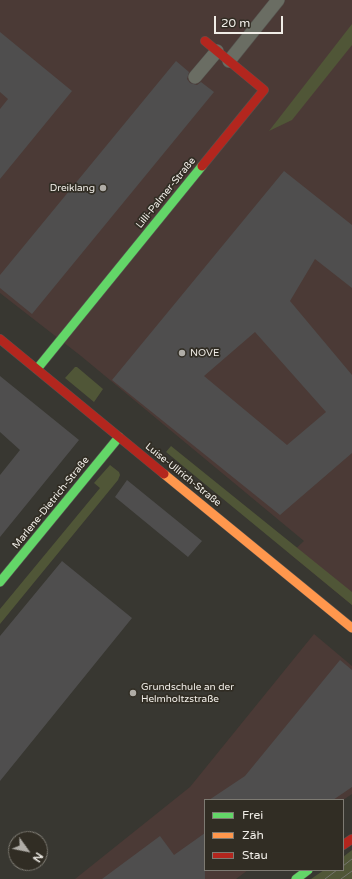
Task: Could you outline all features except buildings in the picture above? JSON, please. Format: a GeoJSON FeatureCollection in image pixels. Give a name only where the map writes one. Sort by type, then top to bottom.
{"type":"FeatureCollection","features":[{"type":"Feature","properties":{"kind":"street","name":"Lilli-Palmer-Straße"},"geometry":{"type":"LineString","coordinates":[[36,369],[264,90],[205,42]]}},
{"type":"Feature","properties":{"kind":"street","name":"Luise-Ullrich-Straße"},"geometry":{"type":"LineString","coordinates":[[0,339],[352,628]]}},
{"type":"Feature","properties":{"kind":"street","name":"Marlene-Dietrich-Straße"},"geometry":{"type":"LineString","coordinates":[[0,582],[119,437]]}},
{"type":"Feature","properties":{"kind":"street"},"geometry":{"type":"LineString","coordinates":[[296,879],[307,871]]}},
{"type":"Feature","properties":{"kind":"lane"},"geometry":{"type":"LineString","coordinates":[[229,61],[278,0]]}},
{"type":"Feature","properties":{"kind":"lane"},"geometry":{"type":"LineString","coordinates":[[196,77],[217,51]]}},
{"type":"Feature","properties":{"kind":"shaded area"},"geometry":{"type":"Polygon","coordinates":[[[0,0],[352,0],[352,605],[290,554],[304,541],[81,356],[0,293],[0,0]]]}},
{"type":"Feature","properties":{"kind":"shaded area"},"geometry":{"type":"Polygon","coordinates":[[[314,634],[352,666],[352,794],[344,799],[204,799],[204,871],[247,871],[236,879],[75,879],[190,787],[314,634]]]}},
{"type":"Feature","properties":{"kind":"green space"},"geometry":{"type":"Polygon","coordinates":[[[352,24],[352,45],[292,120],[269,131],[352,24]]]}},
{"type":"Feature","properties":{"kind":"green space"},"geometry":{"type":"Polygon","coordinates":[[[75,367],[77,367],[103,389],[94,402],[65,378],[75,367]]]}},
{"type":"Feature","properties":{"kind":"green space"},"geometry":{"type":"Polygon","coordinates":[[[171,446],[352,592],[352,605],[166,452],[171,446]]]}},
{"type":"Feature","properties":{"kind":"green space"},"geometry":{"type":"Polygon","coordinates":[[[110,465],[119,472],[120,475],[118,480],[0,624],[0,609],[100,488],[94,483],[110,465]]]}},
{"type":"Feature","properties":{"kind":"green space"},"geometry":{"type":"Polygon","coordinates":[[[352,850],[352,879],[311,879],[323,871],[344,871],[344,856],[352,850]]]}},
{"type":"Feature","properties":{"kind":"tram line"},"geometry":{"type":"LineString","coordinates":[[344,865],[352,859]]}},
{"type":"Feature","properties":{"kind":"tram line"},"geometry":{"type":"LineString","coordinates":[[325,879],[336,871]]}},
{"type":"Feature","properties":{"kind":"tram line"},"geometry":{"type":"LineString","coordinates":[[341,879],[352,871]]}},
{"type":"Feature","properties":{"kind":"traffic: fast"},"geometry":{"type":"LineString","coordinates":[[37,369],[202,166]]}},
{"type":"Feature","properties":{"kind":"traffic: fast"},"geometry":{"type":"LineString","coordinates":[[0,582],[119,437]]}},
{"type":"Feature","properties":{"kind":"traffic: fast"},"geometry":{"type":"LineString","coordinates":[[296,879],[307,871]]}},
{"type":"Feature","properties":{"kind":"traffic: slow"},"geometry":{"type":"LineString","coordinates":[[164,474],[352,628]]}},
{"type":"Feature","properties":{"kind":"traffic: jam"},"geometry":{"type":"LineString","coordinates":[[202,166],[264,90],[205,41]]}},
{"type":"Feature","properties":{"kind":"traffic: jam"},"geometry":{"type":"LineString","coordinates":[[0,339],[164,474]]}},
{"type":"Feature","properties":{"kind":"traffic: jam"},"geometry":{"type":"LineString","coordinates":[[344,844],[352,839]]}},
{"type":"Feature","properties":{"kind":"place","name":"Dreiklang"},"geometry":{"type":"Point","coordinates":[103,188]}},
{"type":"Feature","properties":{"kind":"place","name":"NOVE"},"geometry":{"type":"Point","coordinates":[182,353]}},
{"type":"Feature","properties":{"kind":"place","name":"Grundschule an der Helmholtzstraße"},"geometry":{"type":"Point","coordinates":[133,693]}}]}
